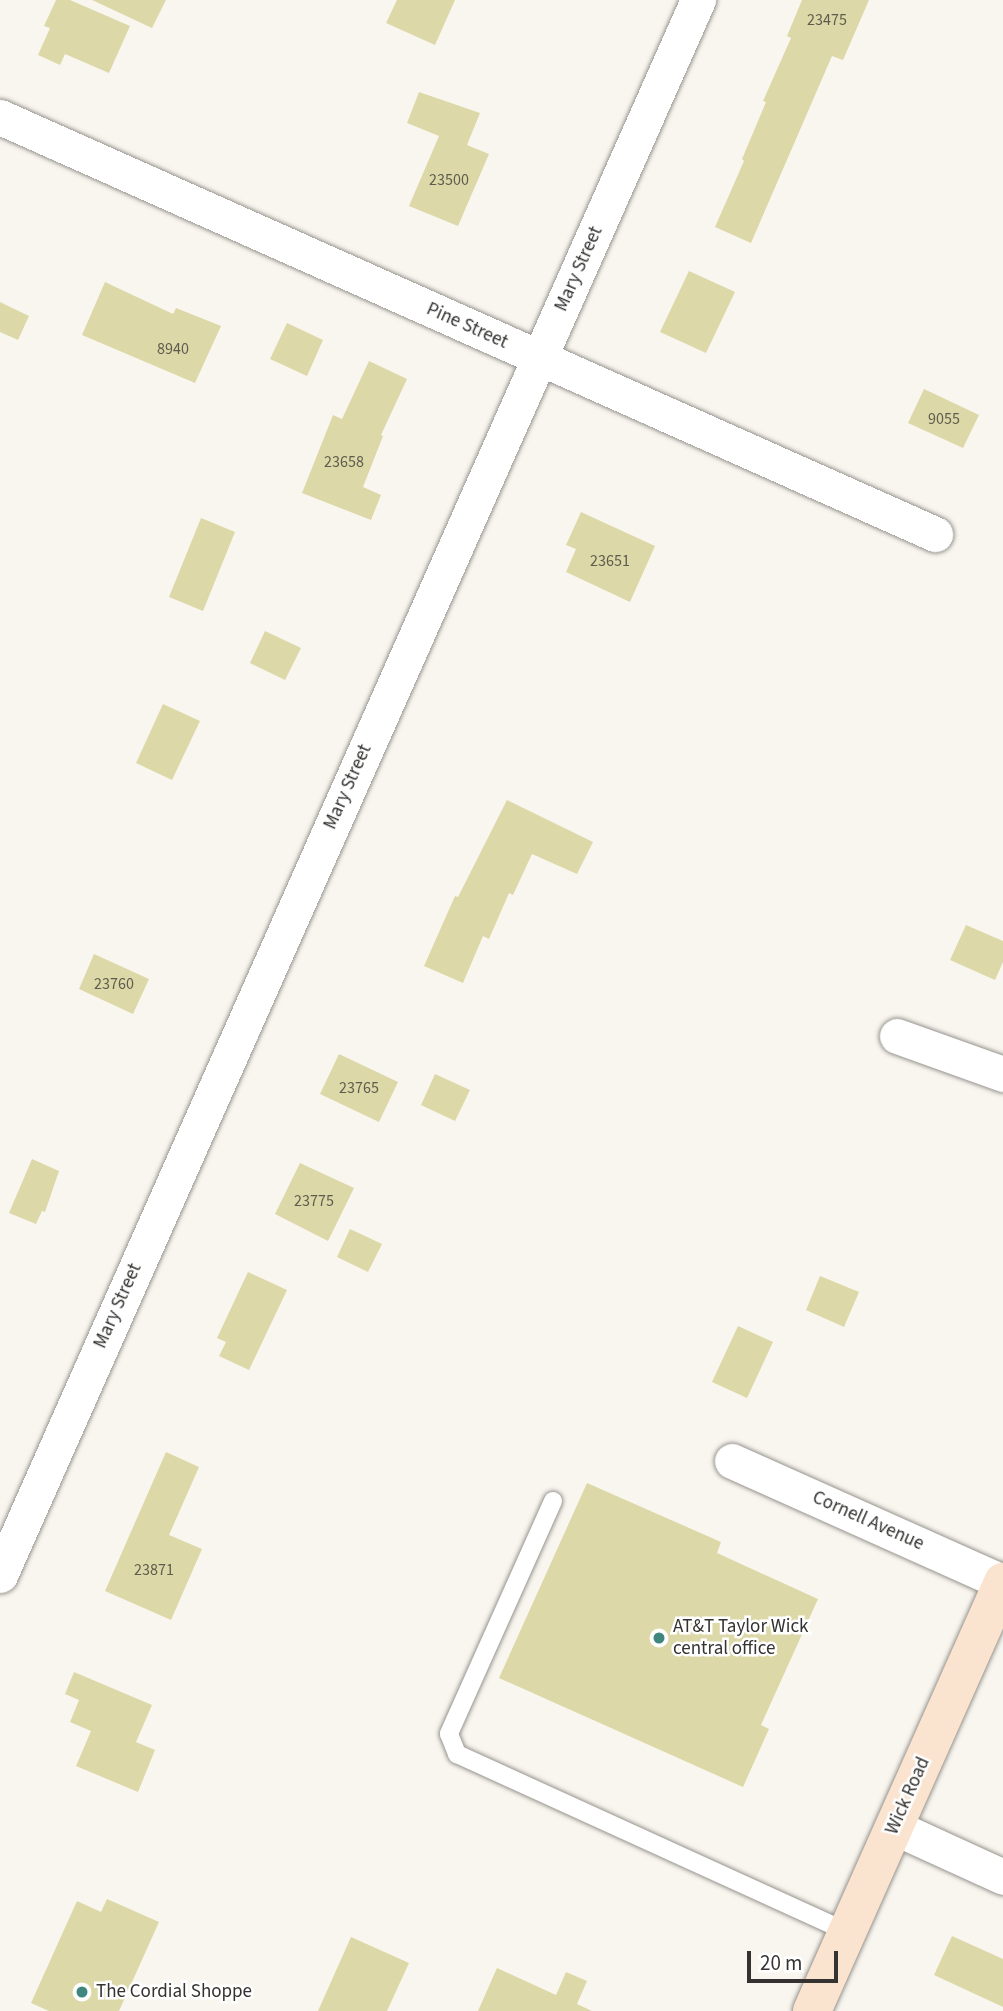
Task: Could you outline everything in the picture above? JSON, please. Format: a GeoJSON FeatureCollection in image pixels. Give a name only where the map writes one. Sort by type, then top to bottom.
{"type":"FeatureCollection","features":[{"type":"Feature","properties":{"kind":"street","name":"Mary Street"},"geometry":{"type":"LineString","coordinates":[[0,1575],[698,0]]}},
{"type":"Feature","properties":{"kind":"street","name":"Pine Street"},"geometry":{"type":"LineString","coordinates":[[0,117],[934,534]]}},
{"type":"Feature","properties":{"kind":"street"},"geometry":{"type":"LineString","coordinates":[[897,1036],[1003,1074]]}},
{"type":"Feature","properties":{"kind":"street","name":"Cornell Avenue"},"geometry":{"type":"LineString","coordinates":[[732,1461],[1003,1582]]}},
{"type":"Feature","properties":{"kind":"street","name":"Wick Road"},"geometry":{"type":"LineString","coordinates":[[811,2011],[1003,1582]]}},
{"type":"Feature","properties":{"kind":"street"},"geometry":{"type":"LineString","coordinates":[[894,1827],[1003,1877]]}},
{"type":"Feature","properties":{"kind":"lane"},"geometry":{"type":"LineString","coordinates":[[553,1501],[449,1734],[457,1754],[847,1932]]}},
{"type":"Feature","properties":{"kind":"building"},"geometry":{"type":"Polygon","coordinates":[[[56,0],[70,0],[130,26],[109,73],[65,54],[60,65],[38,55],[50,28],[44,26],[56,0]]]}},
{"type":"Feature","properties":{"kind":"building"},"geometry":{"type":"Polygon","coordinates":[[[92,0],[166,0],[152,28],[92,0]]]}},
{"type":"Feature","properties":{"kind":"building"},"geometry":{"type":"Polygon","coordinates":[[[397,0],[455,0],[435,45],[386,23],[397,0]]]}},
{"type":"Feature","properties":{"kind":"building"},"geometry":{"type":"Polygon","coordinates":[[[802,0],[869,0],[843,60],[832,56],[751,243],[715,227],[744,161],[742,159],[766,102],[763,101],[791,38],[787,36],[802,0]]]}},
{"type":"Feature","properties":{"kind":"building"},"geometry":{"type":"Polygon","coordinates":[[[419,92],[480,113],[467,145],[489,154],[458,226],[409,206],[439,136],[407,123],[419,92]]]}},
{"type":"Feature","properties":{"kind":"building"},"geometry":{"type":"Polygon","coordinates":[[[689,271],[735,292],[706,353],[660,332],[689,271]]]}},
{"type":"Feature","properties":{"kind":"building"},"geometry":{"type":"Polygon","coordinates":[[[105,282],[173,314],[176,308],[221,326],[195,383],[82,335],[105,282]]]}},
{"type":"Feature","properties":{"kind":"building"},"geometry":{"type":"Polygon","coordinates":[[[0,302],[29,316],[18,340],[0,332],[0,302]]]}},
{"type":"Feature","properties":{"kind":"building"},"geometry":{"type":"Polygon","coordinates":[[[287,323],[323,340],[307,376],[270,359],[287,323]]]}},
{"type":"Feature","properties":{"kind":"building"},"geometry":{"type":"Polygon","coordinates":[[[369,361],[407,379],[381,435],[383,436],[363,487],[381,495],[371,520],[302,493],[333,415],[342,419],[369,361]]]}},
{"type":"Feature","properties":{"kind":"building"},"geometry":{"type":"Polygon","coordinates":[[[924,389],[979,415],[963,448],[908,423],[924,389]]]}},
{"type":"Feature","properties":{"kind":"building"},"geometry":{"type":"Polygon","coordinates":[[[581,512],[655,546],[630,602],[566,572],[576,549],[566,545],[581,512]]]}},
{"type":"Feature","properties":{"kind":"building"},"geometry":{"type":"Polygon","coordinates":[[[201,518],[235,532],[203,611],[169,597],[201,518]]]}},
{"type":"Feature","properties":{"kind":"building"},"geometry":{"type":"Polygon","coordinates":[[[265,631],[301,648],[285,680],[250,663],[265,631]]]}},
{"type":"Feature","properties":{"kind":"building"},"geometry":{"type":"Polygon","coordinates":[[[163,704],[200,721],[172,780],[136,763],[163,704]]]}},
{"type":"Feature","properties":{"kind":"building"},"geometry":{"type":"Polygon","coordinates":[[[507,800],[593,842],[577,874],[532,854],[513,895],[509,893],[489,939],[483,936],[463,983],[424,966],[455,896],[458,897],[507,800]]]}},
{"type":"Feature","properties":{"kind":"building"},"geometry":{"type":"Polygon","coordinates":[[[966,925],[1003,941],[1003,962],[995,980],[950,960],[966,925]]]}},
{"type":"Feature","properties":{"kind":"building"},"geometry":{"type":"Polygon","coordinates":[[[94,954],[149,979],[133,1014],[79,989],[94,954]]]}},
{"type":"Feature","properties":{"kind":"building"},"geometry":{"type":"Polygon","coordinates":[[[339,1054],[398,1082],[379,1122],[320,1094],[339,1054]]]}},
{"type":"Feature","properties":{"kind":"building"},"geometry":{"type":"Polygon","coordinates":[[[435,1074],[470,1090],[455,1121],[421,1105],[435,1074]]]}},
{"type":"Feature","properties":{"kind":"building"},"geometry":{"type":"Polygon","coordinates":[[[32,1159],[59,1171],[45,1212],[42,1211],[36,1224],[9,1213],[32,1159]]]}},
{"type":"Feature","properties":{"kind":"building"},"geometry":{"type":"Polygon","coordinates":[[[300,1163],[354,1188],[328,1241],[275,1214],[300,1163]]]}},
{"type":"Feature","properties":{"kind":"building"},"geometry":{"type":"Polygon","coordinates":[[[350,1229],[382,1244],[368,1272],[337,1257],[350,1229]]]}},
{"type":"Feature","properties":{"kind":"building"},"geometry":{"type":"Polygon","coordinates":[[[248,1272],[287,1290],[249,1370],[219,1356],[226,1342],[217,1338],[248,1272]]]}},
{"type":"Feature","properties":{"kind":"building"},"geometry":{"type":"Polygon","coordinates":[[[820,1276],[859,1292],[844,1327],[806,1310],[820,1276]]]}},
{"type":"Feature","properties":{"kind":"building"},"geometry":{"type":"Polygon","coordinates":[[[738,1326],[773,1342],[747,1398],[712,1382],[738,1326]]]}},
{"type":"Feature","properties":{"kind":"building"},"geometry":{"type":"Polygon","coordinates":[[[166,1452],[199,1467],[169,1535],[202,1549],[171,1620],[105,1591],[166,1452]]]}},
{"type":"Feature","properties":{"kind":"building","name":"AT&T Taylor Wick central office"},"geometry":{"type":"Polygon","coordinates":[[[587,1483],[721,1542],[717,1553],[818,1599],[761,1725],[769,1729],[743,1787],[499,1678],[587,1483]]]}},
{"type":"Feature","properties":{"kind":"building"},"geometry":{"type":"Polygon","coordinates":[[[74,1672],[152,1705],[136,1742],[155,1750],[138,1792],[76,1766],[91,1731],[70,1722],[79,1700],[65,1694],[74,1672]]]}},
{"type":"Feature","properties":{"kind":"building"},"geometry":{"type":"Polygon","coordinates":[[[107,1899],[159,1922],[119,2011],[49,2011],[31,2003],[77,1901],[101,1912],[107,1899]]]}},
{"type":"Feature","properties":{"kind":"building"},"geometry":{"type":"Polygon","coordinates":[[[952,1936],[1003,1959],[1003,2007],[934,1975],[952,1936]]]}},
{"type":"Feature","properties":{"kind":"building"},"geometry":{"type":"Polygon","coordinates":[[[351,1937],[409,1963],[387,2011],[318,2011],[351,1937]]]}},
{"type":"Feature","properties":{"kind":"building"},"geometry":{"type":"Polygon","coordinates":[[[497,1968],[556,1995],[566,1972],[587,1981],[577,2004],[592,2011],[478,2011],[497,1968]]]}},
{"type":"Feature","properties":{"kind":"place","name":"AT&T Taylor Wick central office"},"geometry":{"type":"Point","coordinates":[659,1638]}},
{"type":"Feature","properties":{"kind":"place","name":"The Cordial Shoppe"},"geometry":{"type":"Point","coordinates":[82,1992]}}]}
